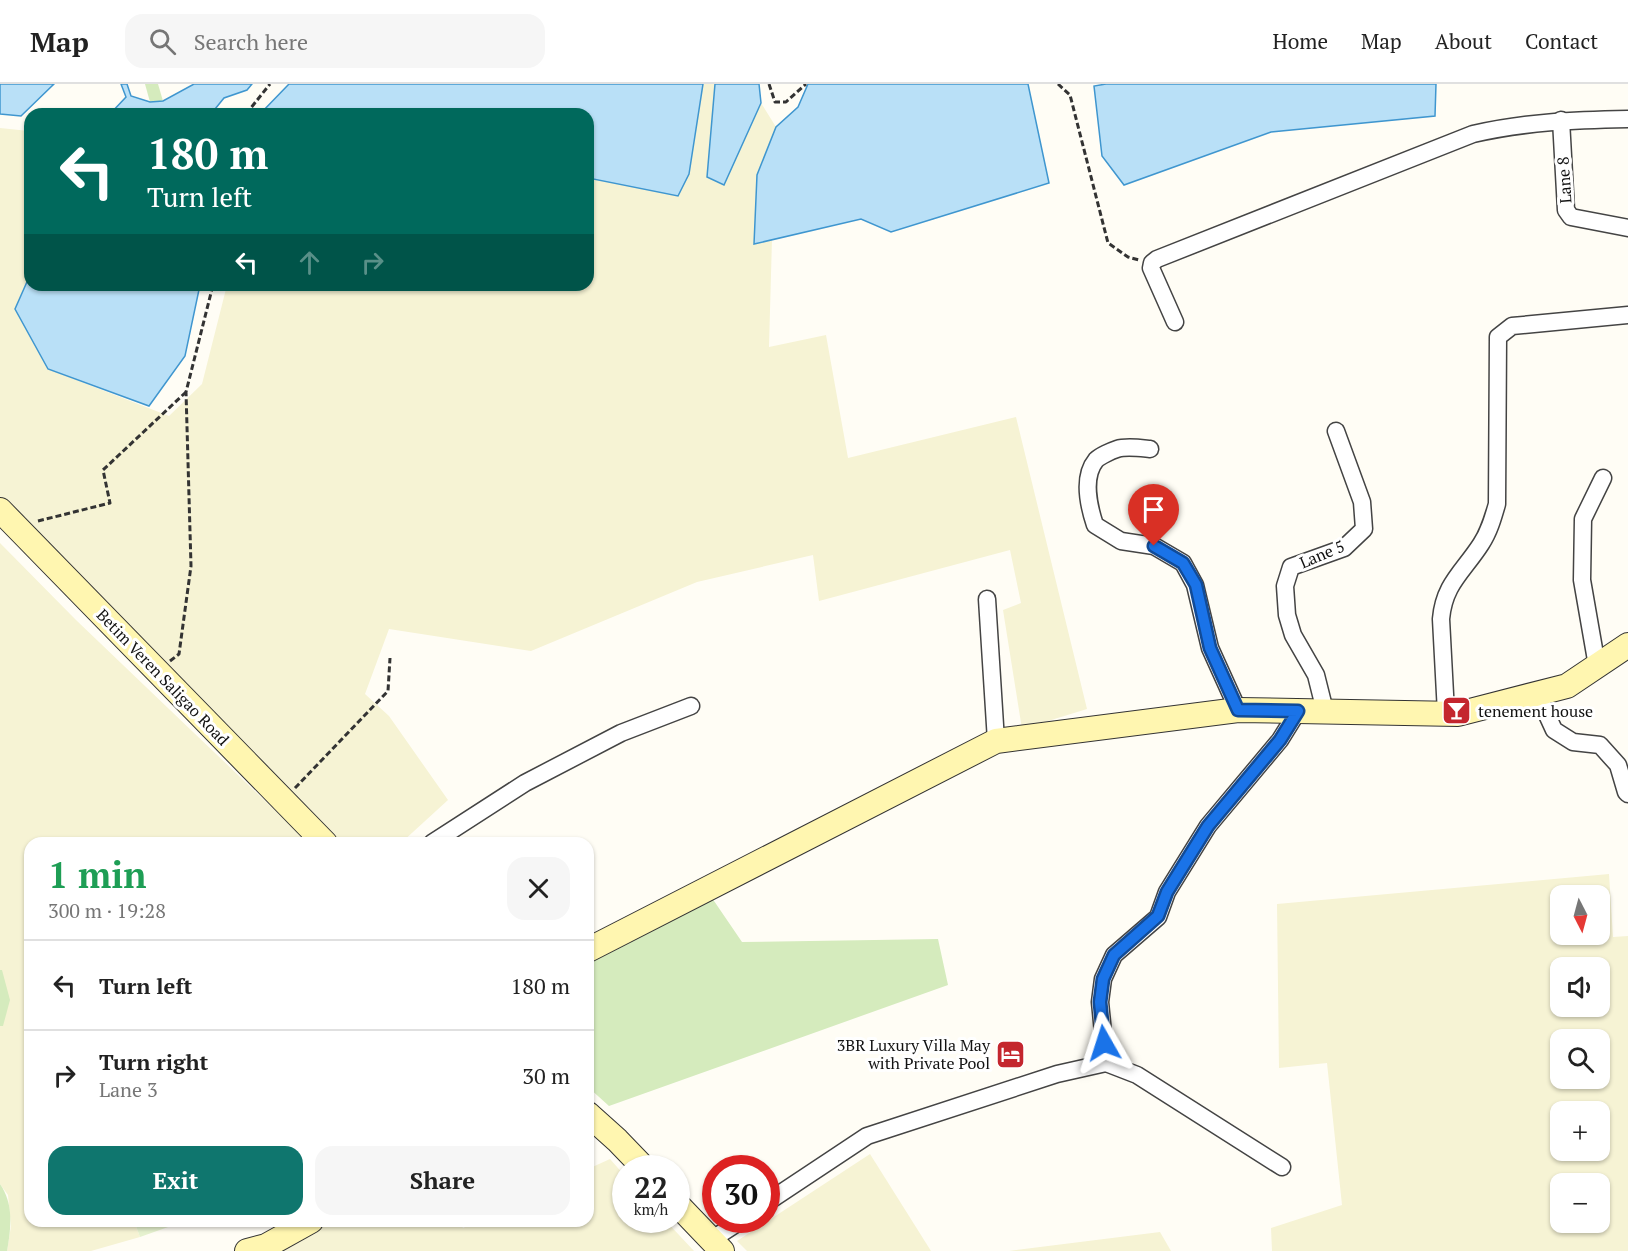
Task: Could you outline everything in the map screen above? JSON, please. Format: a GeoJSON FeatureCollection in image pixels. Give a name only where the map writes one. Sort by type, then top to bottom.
{"type":"FeatureCollection","features":[{"type":"Feature","properties":{"kind":"main road","name":"Betim Veren Saligao Road"},"geometry":{"type":"LineString","coordinates":[[8,518],[319,837]]}},
{"type":"Feature","properties":{"kind":"main road"},"geometry":{"type":"LineString","coordinates":[[594,947],[996,741],[1238,710],[1458,714],[1567,686],[1628,645]]}},
{"type":"Feature","properties":{"kind":"main road"},"geometry":{"type":"LineString","coordinates":[[594,1119],[631,1155]]}},
{"type":"Feature","properties":{"kind":"main road"},"geometry":{"type":"LineString","coordinates":[[690,1217],[717,1245]]}},
{"type":"Feature","properties":{"kind":"main road"},"geometry":{"type":"LineString","coordinates":[[247,1251],[266,1246],[300,1227]]}},
{"type":"Feature","properties":{"kind":"street"},"geometry":{"type":"LineString","coordinates":[[1175,322],[1151,268],[1152,263],[1450,141],[1501,127],[1561,120],[1628,119]]}},
{"type":"Feature","properties":{"kind":"street","name":"Lane 8"},"geometry":{"type":"LineString","coordinates":[[1561,120],[1566,210],[1571,217],[1628,228]]}},
{"type":"Feature","properties":{"kind":"street"},"geometry":{"type":"LineString","coordinates":[[1446,713],[1441,619],[1443,604],[1447,591],[1482,542],[1497,504],[1498,337],[1512,326],[1628,315]]}},
{"type":"Feature","properties":{"kind":"street","name":"Lane 5"},"geometry":{"type":"LineString","coordinates":[[1325,711],[1316,675],[1293,635],[1287,615],[1285,586],[1291,567],[1344,548],[1364,529],[1362,502],[1336,431]]}},
{"type":"Feature","properties":{"kind":"street"},"geometry":{"type":"LineString","coordinates":[[1150,449],[1119,448],[1097,459],[1092,469],[1088,488],[1095,525],[1121,541],[1154,546],[1183,563],[1196,585],[1210,648],[1238,710]]}},
{"type":"Feature","properties":{"kind":"street"},"geometry":{"type":"LineString","coordinates":[[1597,666],[1582,580],[1583,519],[1603,478]]}},
{"type":"Feature","properties":{"kind":"street"},"geometry":{"type":"LineString","coordinates":[[987,599],[996,741]]}},
{"type":"Feature","properties":{"kind":"street"},"geometry":{"type":"LineString","coordinates":[[1538,693],[1554,730],[1573,742],[1600,745],[1618,765],[1628,794]]}},
{"type":"Feature","properties":{"kind":"street"},"geometry":{"type":"LineString","coordinates":[[441,837],[525,783],[621,734],[691,706]]}},
{"type":"Feature","properties":{"kind":"street"},"geometry":{"type":"LineString","coordinates":[[1106,1063],[1100,1002],[1103,979],[1114,955],[1158,916],[1167,892],[1208,826],[1280,740],[1298,711]]}},
{"type":"Feature","properties":{"kind":"street"},"geometry":{"type":"LineString","coordinates":[[780,1194],[867,1136],[1056,1074],[1106,1063],[1137,1075],[1282,1167]]}},
{"type":"Feature","properties":{"kind":"street"},"geometry":{"type":"LineString","coordinates":[[717,1245],[729,1233]]}},
{"type":"Feature","properties":{"kind":"path"},"geometry":{"type":"LineString","coordinates":[[251,108],[270,84]]}},
{"type":"Feature","properties":{"kind":"path"},"geometry":{"type":"LineString","coordinates":[[769,84],[775,102],[786,102],[806,84]]}},
{"type":"Feature","properties":{"kind":"path"},"geometry":{"type":"LineString","coordinates":[[1058,84],[1071,95],[1107,243],[1128,257],[1152,263]]}},
{"type":"Feature","properties":{"kind":"path"},"geometry":{"type":"LineString","coordinates":[[157,671],[179,654],[191,567],[186,392],[211,291]]}},
{"type":"Feature","properties":{"kind":"path"},"geometry":{"type":"LineString","coordinates":[[8,518],[110,503],[104,470],[186,392]]}},
{"type":"Feature","properties":{"kind":"path"},"geometry":{"type":"LineString","coordinates":[[283,800],[388,691],[390,658]]}},
{"type":"Feature","properties":{"kind":"shaded area"},"geometry":{"type":"Polygon","coordinates":[[[703,84],[715,84],[707,177],[724,184],[761,103],[776,127],[757,175],[754,243],[772,239],[769,347],[826,335],[848,458],[1016,417],[1087,709],[1022,729],[1003,610],[1021,603],[1010,550],[819,601],[813,555],[697,582],[531,651],[389,629],[365,694],[389,716],[448,800],[408,837],[336,837],[0,498],[0,128],[24,130],[24,289],[15,309],[48,369],[169,416],[202,384],[225,291],[594,291],[594,179],[678,196],[689,174],[703,84]]]}},
{"type":"Feature","properties":{"kind":"shaded area"},"geometry":{"type":"Polygon","coordinates":[[[0,543],[76,620],[303,837],[24,837],[24,1227],[136,1227],[140,1237],[91,1251],[7,1251],[11,1226],[8,1195],[0,1184],[0,1026],[3,1025],[2,971],[0,970],[0,543]]]}},
{"type":"Feature","properties":{"kind":"shaded area"},"geometry":{"type":"Polygon","coordinates":[[[1609,874],[1610,885],[1550,885],[1550,945],[1610,945],[1610,890],[1613,937],[1628,936],[1628,1251],[1272,1251],[1271,1228],[1342,1205],[1327,1063],[1279,1068],[1277,904],[1609,874]]]}},
{"type":"Feature","properties":{"kind":"shaded area"},"geometry":{"type":"Polygon","coordinates":[[[870,1154],[931,1251],[747,1251],[737,1241],[749,1233],[780,1233],[780,1213],[870,1154]]]}},
{"type":"Feature","properties":{"kind":"shaded area"},"geometry":{"type":"Polygon","coordinates":[[[610,1159],[612,1161],[612,1233],[677,1233],[694,1251],[279,1251],[321,1227],[594,1227],[594,1166],[610,1159]]]}},
{"type":"Feature","properties":{"kind":"shaded area"},"geometry":{"type":"Polygon","coordinates":[[[1160,1232],[1171,1251],[1009,1251],[1160,1232]]]}},
{"type":"Feature","properties":{"kind":"green space"},"geometry":{"type":"Polygon","coordinates":[[[145,84],[158,84],[163,101],[150,102],[145,84]]]}},
{"type":"Feature","properties":{"kind":"green space"},"geometry":{"type":"Polygon","coordinates":[[[712,898],[742,942],[938,939],[948,985],[609,1106],[594,1092],[594,960],[712,898]]]}},
{"type":"Feature","properties":{"kind":"green space"},"geometry":{"type":"Polygon","coordinates":[[[0,970],[2,970],[10,1000],[3,1026],[0,1026],[0,970]]]}},
{"type":"Feature","properties":{"kind":"green space"},"geometry":{"type":"Polygon","coordinates":[[[0,1184],[8,1200],[9,1208],[7,1251],[0,1251],[0,1184]]]}},
{"type":"Feature","properties":{"kind":"green space"},"geometry":{"type":"Polygon","coordinates":[[[136,1227],[168,1227],[140,1237],[136,1227]]]}},
{"type":"Feature","properties":{"kind":"water"},"geometry":{"type":"Polygon","coordinates":[[[0,84],[54,84],[29,108],[24,108],[21,116],[0,114],[0,84]]]}},
{"type":"Feature","properties":{"kind":"water"},"geometry":{"type":"Polygon","coordinates":[[[121,84],[127,84],[131,96],[150,102],[163,101],[194,84],[252,84],[247,90],[224,98],[216,108],[116,108],[126,97],[121,84]]]}},
{"type":"Feature","properties":{"kind":"water"},"geometry":{"type":"Polygon","coordinates":[[[289,84],[703,84],[689,174],[678,196],[594,179],[594,108],[266,108],[289,84]]]}},
{"type":"Feature","properties":{"kind":"water"},"geometry":{"type":"Polygon","coordinates":[[[715,84],[759,84],[761,103],[724,185],[707,177],[715,84]]]}},
{"type":"Feature","properties":{"kind":"water"},"geometry":{"type":"Polygon","coordinates":[[[808,84],[1028,84],[1049,183],[891,232],[861,219],[754,244],[757,175],[776,127],[798,107],[808,84]]]}},
{"type":"Feature","properties":{"kind":"water"},"geometry":{"type":"Polygon","coordinates":[[[1106,84],[1436,84],[1435,116],[1271,132],[1124,185],[1102,156],[1094,86],[1106,84]]]}},
{"type":"Feature","properties":{"kind":"water"},"geometry":{"type":"Polygon","coordinates":[[[24,289],[24,291],[199,291],[185,356],[149,406],[48,369],[15,309],[24,289]]]}},
{"type":"Feature","properties":{"kind":"place","name":"tenement house"},"geometry":{"type":"Point","coordinates":[1457,711]}},
{"type":"Feature","properties":{"kind":"place","name":"3BR Luxury Villa May with Private Pool"},"geometry":{"type":"Point","coordinates":[1011,1054]}},
{"type":"Feature","properties":{"kind":"route"},"geometry":{"type":"LineString","coordinates":[[1104,1043],[1100,1002],[1103,979],[1114,955],[1158,916],[1167,892],[1208,826],[1280,740],[1298,711],[1238,710],[1210,648],[1196,585],[1183,563],[1154,546]]}}]}
